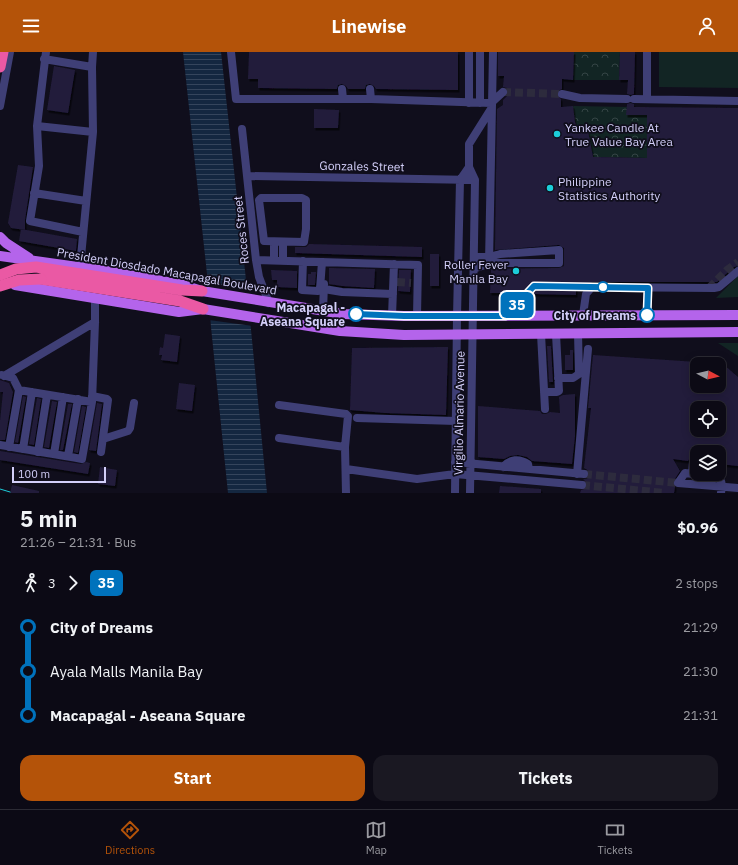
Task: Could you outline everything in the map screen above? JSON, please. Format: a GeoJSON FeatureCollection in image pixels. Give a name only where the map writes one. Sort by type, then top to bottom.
{"type":"FeatureCollection","features":[{"type":"Feature","properties":{"kind":"highway"},"geometry":{"type":"LineString","coordinates":[[0,67],[3,52]]}},
{"type":"Feature","properties":{"kind":"highway"},"geometry":{"type":"LineString","coordinates":[[0,275],[16,269],[36,267],[181,296],[205,310]]}},
{"type":"Feature","properties":{"kind":"highway"},"geometry":{"type":"LineString","coordinates":[[0,286],[19,280],[40,279],[181,296],[203,292]]}},
{"type":"Feature","properties":{"kind":"main road"},"geometry":{"type":"LineString","coordinates":[[0,237],[6,243],[32,260]]}},
{"type":"Feature","properties":{"kind":"main road","name":"President Diosdado Macapagal Boulevard"},"geometry":{"type":"LineString","coordinates":[[0,256],[80,267],[184,285],[203,292],[343,314],[456,317],[738,314]]}},
{"type":"Feature","properties":{"kind":"main road"},"geometry":{"type":"LineString","coordinates":[[15,286],[179,312],[205,310],[340,331],[404,335],[738,332]]}},
{"type":"Feature","properties":{"kind":"street"},"geometry":{"type":"LineString","coordinates":[[0,106],[10,52]]}},
{"type":"Feature","properties":{"kind":"street"},"geometry":{"type":"LineString","coordinates":[[80,267],[93,132],[93,52]]}},
{"type":"Feature","properties":{"kind":"street"},"geometry":{"type":"LineString","coordinates":[[231,52],[236,99],[370,99],[480,103],[491,106]]}},
{"type":"Feature","properties":{"kind":"street"},"geometry":{"type":"LineString","coordinates":[[469,103],[470,52]]}},
{"type":"Feature","properties":{"kind":"street"},"geometry":{"type":"LineString","coordinates":[[480,52],[480,103]]}},
{"type":"Feature","properties":{"kind":"street"},"geometry":{"type":"LineString","coordinates":[[489,260],[493,52]]}},
{"type":"Feature","properties":{"kind":"street"},"geometry":{"type":"LineString","coordinates":[[647,52],[647,99]]}},
{"type":"Feature","properties":{"kind":"street"},"geometry":{"type":"LineString","coordinates":[[83,232],[30,221],[39,166],[37,126],[45,55],[92,67]]}},
{"type":"Feature","properties":{"kind":"street"},"geometry":{"type":"LineString","coordinates":[[342,89],[343,99]]}},
{"type":"Feature","properties":{"kind":"street"},"geometry":{"type":"LineString","coordinates":[[370,89],[370,99]]}},
{"type":"Feature","properties":{"kind":"street"},"geometry":{"type":"LineString","coordinates":[[475,180],[469,167],[469,144],[491,106],[503,92]]}},
{"type":"Feature","properties":{"kind":"street"},"geometry":{"type":"LineString","coordinates":[[562,94],[580,98],[647,99],[692,104],[738,101]]}},
{"type":"Feature","properties":{"kind":"street"},"geometry":{"type":"LineString","coordinates":[[37,126],[93,132]]}},
{"type":"Feature","properties":{"kind":"street","name":"Roces Street"},"geometry":{"type":"LineString","coordinates":[[242,130],[256,260],[259,277],[269,303]]}},
{"type":"Feature","properties":{"kind":"street"},"geometry":{"type":"LineString","coordinates":[[460,180],[469,167]]}},
{"type":"Feature","properties":{"kind":"street","name":"Gonzales Street"},"geometry":{"type":"LineString","coordinates":[[248,176],[475,180]]}},
{"type":"Feature","properties":{"kind":"street","name":"Virgilio Almario Avenue"},"geometry":{"type":"LineString","coordinates":[[455,493],[456,317],[460,180]]}},
{"type":"Feature","properties":{"kind":"street","name":"Virgilio Almario Avenue"},"geometry":{"type":"LineString","coordinates":[[470,493],[475,180]]}},
{"type":"Feature","properties":{"kind":"street"},"geometry":{"type":"LineString","coordinates":[[34,193],[86,201]]}},
{"type":"Feature","properties":{"kind":"street"},"geometry":{"type":"LineString","coordinates":[[259,199],[304,199],[307,203],[305,241],[302,243],[285,242],[265,242],[263,240],[259,199]]}},
{"type":"Feature","properties":{"kind":"street"},"geometry":{"type":"LineString","coordinates":[[474,216],[490,213]]}},
{"type":"Feature","properties":{"kind":"street"},"geometry":{"type":"LineString","coordinates":[[274,242],[274,258]]}},
{"type":"Feature","properties":{"kind":"street"},"geometry":{"type":"LineString","coordinates":[[285,242],[285,261]]}},
{"type":"Feature","properties":{"kind":"street"},"geometry":{"type":"LineString","coordinates":[[474,257],[489,260],[559,263],[559,250],[500,254],[489,260],[474,268]]}},
{"type":"Feature","properties":{"kind":"street"},"geometry":{"type":"LineString","coordinates":[[256,260],[418,265],[414,283],[417,316]]}},
{"type":"Feature","properties":{"kind":"street"},"geometry":{"type":"LineString","coordinates":[[302,261],[302,290],[318,291],[320,289],[323,262]]}},
{"type":"Feature","properties":{"kind":"street"},"geometry":{"type":"LineString","coordinates":[[323,262],[323,311]]}},
{"type":"Feature","properties":{"kind":"street"},"geometry":{"type":"LineString","coordinates":[[392,316],[395,282],[394,264]]}},
{"type":"Feature","properties":{"kind":"street"},"geometry":{"type":"LineString","coordinates":[[583,315],[586,294],[592,287],[714,288],[724,283],[738,271]]}},
{"type":"Feature","properties":{"kind":"street"},"geometry":{"type":"LineString","coordinates":[[647,315],[648,288]]}},
{"type":"Feature","properties":{"kind":"street"},"geometry":{"type":"LineString","coordinates":[[324,289],[342,292],[393,294]]}},
{"type":"Feature","properties":{"kind":"street"},"geometry":{"type":"LineString","coordinates":[[506,316],[527,294]]}},
{"type":"Feature","properties":{"kind":"street"},"geometry":{"type":"LineString","coordinates":[[0,446],[82,459],[92,399],[96,322],[95,299]]}},
{"type":"Feature","properties":{"kind":"street"},"geometry":{"type":"LineString","coordinates":[[2,375],[96,322]]}},
{"type":"Feature","properties":{"kind":"street"},"geometry":{"type":"LineString","coordinates":[[558,378],[573,378],[579,374],[578,333]]}},
{"type":"Feature","properties":{"kind":"street"},"geometry":{"type":"LineString","coordinates":[[541,334],[545,409]]}},
{"type":"Feature","properties":{"kind":"street"},"geometry":{"type":"LineString","coordinates":[[544,392],[558,392],[556,334]]}},
{"type":"Feature","properties":{"kind":"street"},"geometry":{"type":"LineString","coordinates":[[455,462],[580,474],[588,349]]}},
{"type":"Feature","properties":{"kind":"street"},"geometry":{"type":"LineString","coordinates":[[2,375],[13,378],[20,390],[9,447]]}},
{"type":"Feature","properties":{"kind":"street"},"geometry":{"type":"LineString","coordinates":[[20,390],[78,399],[107,399],[101,452]]}},
{"type":"Feature","properties":{"kind":"street"},"geometry":{"type":"LineString","coordinates":[[23,449],[32,392]]}},
{"type":"Feature","properties":{"kind":"street"},"geometry":{"type":"LineString","coordinates":[[38,452],[47,394]]}},
{"type":"Feature","properties":{"kind":"street"},"geometry":{"type":"LineString","coordinates":[[54,454],[63,397]]}},
{"type":"Feature","properties":{"kind":"street"},"geometry":{"type":"LineString","coordinates":[[68,456],[78,399]]}},
{"type":"Feature","properties":{"kind":"street"},"geometry":{"type":"LineString","coordinates":[[103,439],[128,432],[134,402]]}},
{"type":"Feature","properties":{"kind":"street"},"geometry":{"type":"LineString","coordinates":[[279,405],[346,414],[348,416],[345,447],[346,493]]}},
{"type":"Feature","properties":{"kind":"street"},"geometry":{"type":"LineString","coordinates":[[357,418],[456,421]]}},
{"type":"Feature","properties":{"kind":"street"},"geometry":{"type":"LineString","coordinates":[[278,438],[345,447]]}},
{"type":"Feature","properties":{"kind":"street"},"geometry":{"type":"LineString","coordinates":[[346,469],[417,479],[455,474],[580,487]]}},
{"type":"Feature","properties":{"kind":"street"},"geometry":{"type":"LineString","coordinates":[[690,474],[685,474],[678,483],[722,490],[738,488]]}},
{"type":"Feature","properties":{"kind":"green space"},"geometry":{"type":"Polygon","coordinates":[[[574,52],[620,52],[619,80],[573,80],[574,52]]]}},
{"type":"Feature","properties":{"kind":"green space"},"geometry":{"type":"Polygon","coordinates":[[[659,52],[738,52],[738,88],[659,87],[659,52]]]}},
{"type":"Feature","properties":{"kind":"green space"},"geometry":{"type":"Polygon","coordinates":[[[573,106],[627,107],[627,115],[647,115],[647,158],[593,157],[588,132],[578,132],[573,106]]]}},
{"type":"Feature","properties":{"kind":"green space"},"geometry":{"type":"Polygon","coordinates":[[[738,276],[738,297],[716,298],[738,276]]]}},
{"type":"Feature","properties":{"kind":"green space"},"geometry":{"type":"Polygon","coordinates":[[[718,343],[738,343],[738,356],[718,343]]]}},
{"type":"Feature","properties":{"kind":"water"},"geometry":{"type":"Polygon","coordinates":[[[183,52],[221,52],[247,289],[267,493],[228,493],[207,274],[183,52]]]}},
{"type":"Feature","properties":{"kind":"pier"},"geometry":{"type":"Polygon","coordinates":[[[206,282],[249,290],[253,326],[209,320],[206,282]]]}},
{"type":"Feature","properties":{"kind":"building"},"geometry":{"type":"Polygon","coordinates":[[[249,52],[458,52],[458,90],[376,89],[370,84],[366,85],[365,89],[348,89],[342,84],[338,85],[337,89],[258,88],[258,79],[248,79],[249,52]]]}},
{"type":"Feature","properties":{"kind":"building"},"geometry":{"type":"Polygon","coordinates":[[[498,52],[574,52],[573,80],[562,79],[562,89],[558,91],[557,95],[561,99],[561,107],[573,106],[578,132],[588,131],[593,157],[647,158],[647,115],[626,115],[627,104],[634,104],[634,107],[738,108],[738,266],[734,267],[717,282],[592,282],[587,284],[576,284],[576,295],[532,294],[531,290],[528,289],[525,289],[520,293],[490,293],[491,269],[559,268],[564,266],[564,248],[559,245],[495,250],[497,109],[503,105],[503,100],[507,96],[508,91],[507,88],[503,87],[504,76],[498,76],[498,52]]]}},
{"type":"Feature","properties":{"kind":"building"},"geometry":{"type":"Polygon","coordinates":[[[620,52],[635,52],[634,94],[631,95],[627,94],[628,80],[619,80],[620,52]]]}},
{"type":"Feature","properties":{"kind":"building"},"geometry":{"type":"Polygon","coordinates":[[[54,66],[75,70],[68,113],[47,110],[54,66]]]}},
{"type":"Feature","properties":{"kind":"building"},"geometry":{"type":"Polygon","coordinates":[[[314,109],[339,110],[338,128],[314,128],[314,109]]]}},
{"type":"Feature","properties":{"kind":"building"},"geometry":{"type":"Polygon","coordinates":[[[18,165],[33,167],[25,220],[25,230],[11,228],[8,223],[18,165]]]}},
{"type":"Feature","properties":{"kind":"building"},"geometry":{"type":"Polygon","coordinates":[[[21,229],[77,239],[76,251],[19,241],[21,229]]]}},
{"type":"Feature","properties":{"kind":"building"},"geometry":{"type":"Polygon","coordinates":[[[309,244],[422,247],[422,257],[295,253],[295,247],[306,247],[309,244]]]}},
{"type":"Feature","properties":{"kind":"building"},"geometry":{"type":"Polygon","coordinates":[[[430,254],[439,254],[439,286],[430,286],[430,254]]]}},
{"type":"Feature","properties":{"kind":"building"},"geometry":{"type":"Polygon","coordinates":[[[329,268],[375,269],[374,288],[329,284],[329,268]]]}},
{"type":"Feature","properties":{"kind":"building"},"geometry":{"type":"Polygon","coordinates":[[[271,270],[297,271],[297,288],[277,287],[277,280],[272,280],[271,270]]]}},
{"type":"Feature","properties":{"kind":"building"},"geometry":{"type":"Polygon","coordinates":[[[399,270],[411,270],[410,292],[398,291],[399,270]]]}},
{"type":"Feature","properties":{"kind":"building"},"geometry":{"type":"Polygon","coordinates":[[[311,272],[316,272],[315,285],[308,285],[308,274],[311,274],[311,272]]]}},
{"type":"Feature","properties":{"kind":"building"},"geometry":{"type":"Polygon","coordinates":[[[165,334],[180,336],[177,362],[161,360],[162,355],[159,355],[160,347],[163,348],[165,334]]]}},
{"type":"Feature","properties":{"kind":"building"},"geometry":{"type":"Polygon","coordinates":[[[547,346],[551,346],[553,382],[549,382],[547,346]]]}},
{"type":"Feature","properties":{"kind":"building"},"geometry":{"type":"Polygon","coordinates":[[[448,347],[446,415],[350,410],[352,348],[448,347]]]}},
{"type":"Feature","properties":{"kind":"building"},"geometry":{"type":"Polygon","coordinates":[[[570,350],[573,350],[573,370],[565,370],[565,355],[570,355],[570,350]]]}},
{"type":"Feature","properties":{"kind":"building"},"geometry":{"type":"Polygon","coordinates":[[[593,355],[690,362],[690,393],[726,393],[726,367],[738,377],[738,466],[726,465],[726,445],[690,445],[690,458],[688,461],[673,459],[680,471],[673,482],[675,487],[674,493],[580,493],[581,490],[587,488],[587,483],[583,479],[587,479],[589,475],[589,471],[584,468],[591,408],[588,408],[593,355]]]}},
{"type":"Feature","properties":{"kind":"building"},"geometry":{"type":"Polygon","coordinates":[[[0,380],[9,383],[13,392],[5,440],[0,440],[3,392],[0,392],[0,380]]]}},
{"type":"Feature","properties":{"kind":"building"},"geometry":{"type":"Polygon","coordinates":[[[179,383],[195,385],[192,411],[176,409],[179,383]]]}},
{"type":"Feature","properties":{"kind":"building"},"geometry":{"type":"Polygon","coordinates":[[[575,394],[575,436],[572,464],[532,461],[527,457],[518,455],[510,456],[504,459],[478,457],[478,406],[540,411],[542,414],[550,412],[560,413],[559,397],[563,395],[575,394]]]}},
{"type":"Feature","properties":{"kind":"building"},"geometry":{"type":"Polygon","coordinates":[[[23,396],[26,397],[18,443],[15,442],[23,396]]]}},
{"type":"Feature","properties":{"kind":"building"},"geometry":{"type":"Polygon","coordinates":[[[37,398],[41,399],[34,445],[29,444],[37,398]]]}},
{"type":"Feature","properties":{"kind":"building"},"geometry":{"type":"Polygon","coordinates":[[[52,401],[57,402],[49,448],[44,447],[52,401]]]}},
{"type":"Feature","properties":{"kind":"building"},"geometry":{"type":"Polygon","coordinates":[[[97,403],[102,404],[96,451],[89,450],[97,403]]]}},
{"type":"Feature","properties":{"kind":"building"},"geometry":{"type":"Polygon","coordinates":[[[68,404],[72,404],[63,450],[60,450],[68,404]]]}},
{"type":"Feature","properties":{"kind":"building"},"geometry":{"type":"Polygon","coordinates":[[[82,406],[86,407],[78,453],[74,452],[82,406]]]}},
{"type":"Feature","properties":{"kind":"building"},"geometry":{"type":"Polygon","coordinates":[[[0,451],[81,464],[86,462],[90,463],[88,474],[0,460],[0,451]]]}},
{"type":"Feature","properties":{"kind":"building"},"geometry":{"type":"Polygon","coordinates":[[[100,467],[117,470],[115,486],[98,484],[100,467]]]}},
{"type":"Feature","properties":{"kind":"building"},"geometry":{"type":"Polygon","coordinates":[[[12,485],[39,491],[39,493],[10,493],[12,485]]]}},
{"type":"Feature","properties":{"kind":"building"},"geometry":{"type":"Polygon","coordinates":[[[500,486],[541,489],[541,493],[499,493],[500,486]]]}},
{"type":"Feature","properties":{"kind":"tunnel"},"geometry":{"type":"LineString","coordinates":[[503,92],[562,94]]}},
{"type":"Feature","properties":{"kind":"tunnel"},"geometry":{"type":"LineString","coordinates":[[709,288],[727,270],[738,262]]}},
{"type":"Feature","properties":{"kind":"tunnel"},"geometry":{"type":"LineString","coordinates":[[397,282],[411,283]]}},
{"type":"Feature","properties":{"kind":"tunnel"},"geometry":{"type":"LineString","coordinates":[[527,294],[534,286],[592,287]]}},
{"type":"Feature","properties":{"kind":"tunnel"},"geometry":{"type":"LineString","coordinates":[[584,474],[678,483]]}},
{"type":"Feature","properties":{"kind":"tunnel"},"geometry":{"type":"LineString","coordinates":[[582,485],[665,493]]}},
{"type":"Feature","properties":{"kind":"tram line"},"geometry":{"type":"LineString","coordinates":[[0,489],[10,492]]}},
{"type":"Feature","properties":{"kind":"bus line","name":"35"},"geometry":{"type":"LineString","coordinates":[[356,314],[450,317],[506,316],[534,286],[648,288],[647,315]]}},
{"type":"Feature","properties":{"kind":"place","name":"Yankee Candle At True Value Bay Area"},"geometry":{"type":"Point","coordinates":[557,134]}},
{"type":"Feature","properties":{"kind":"place","name":"Philippine Statistics Authority"},"geometry":{"type":"Point","coordinates":[550,188]}},
{"type":"Feature","properties":{"kind":"place","name":"Roller Fever Manila Bay"},"geometry":{"type":"Point","coordinates":[516,271]}},
{"type":"Feature","properties":{"kind":"place","name":"Macapagal - Aseana Square"},"geometry":{"type":"Point","coordinates":[356,314]}},
{"type":"Feature","properties":{"kind":"place","name":"City of Dreams"},"geometry":{"type":"Point","coordinates":[647,315]}}]}
